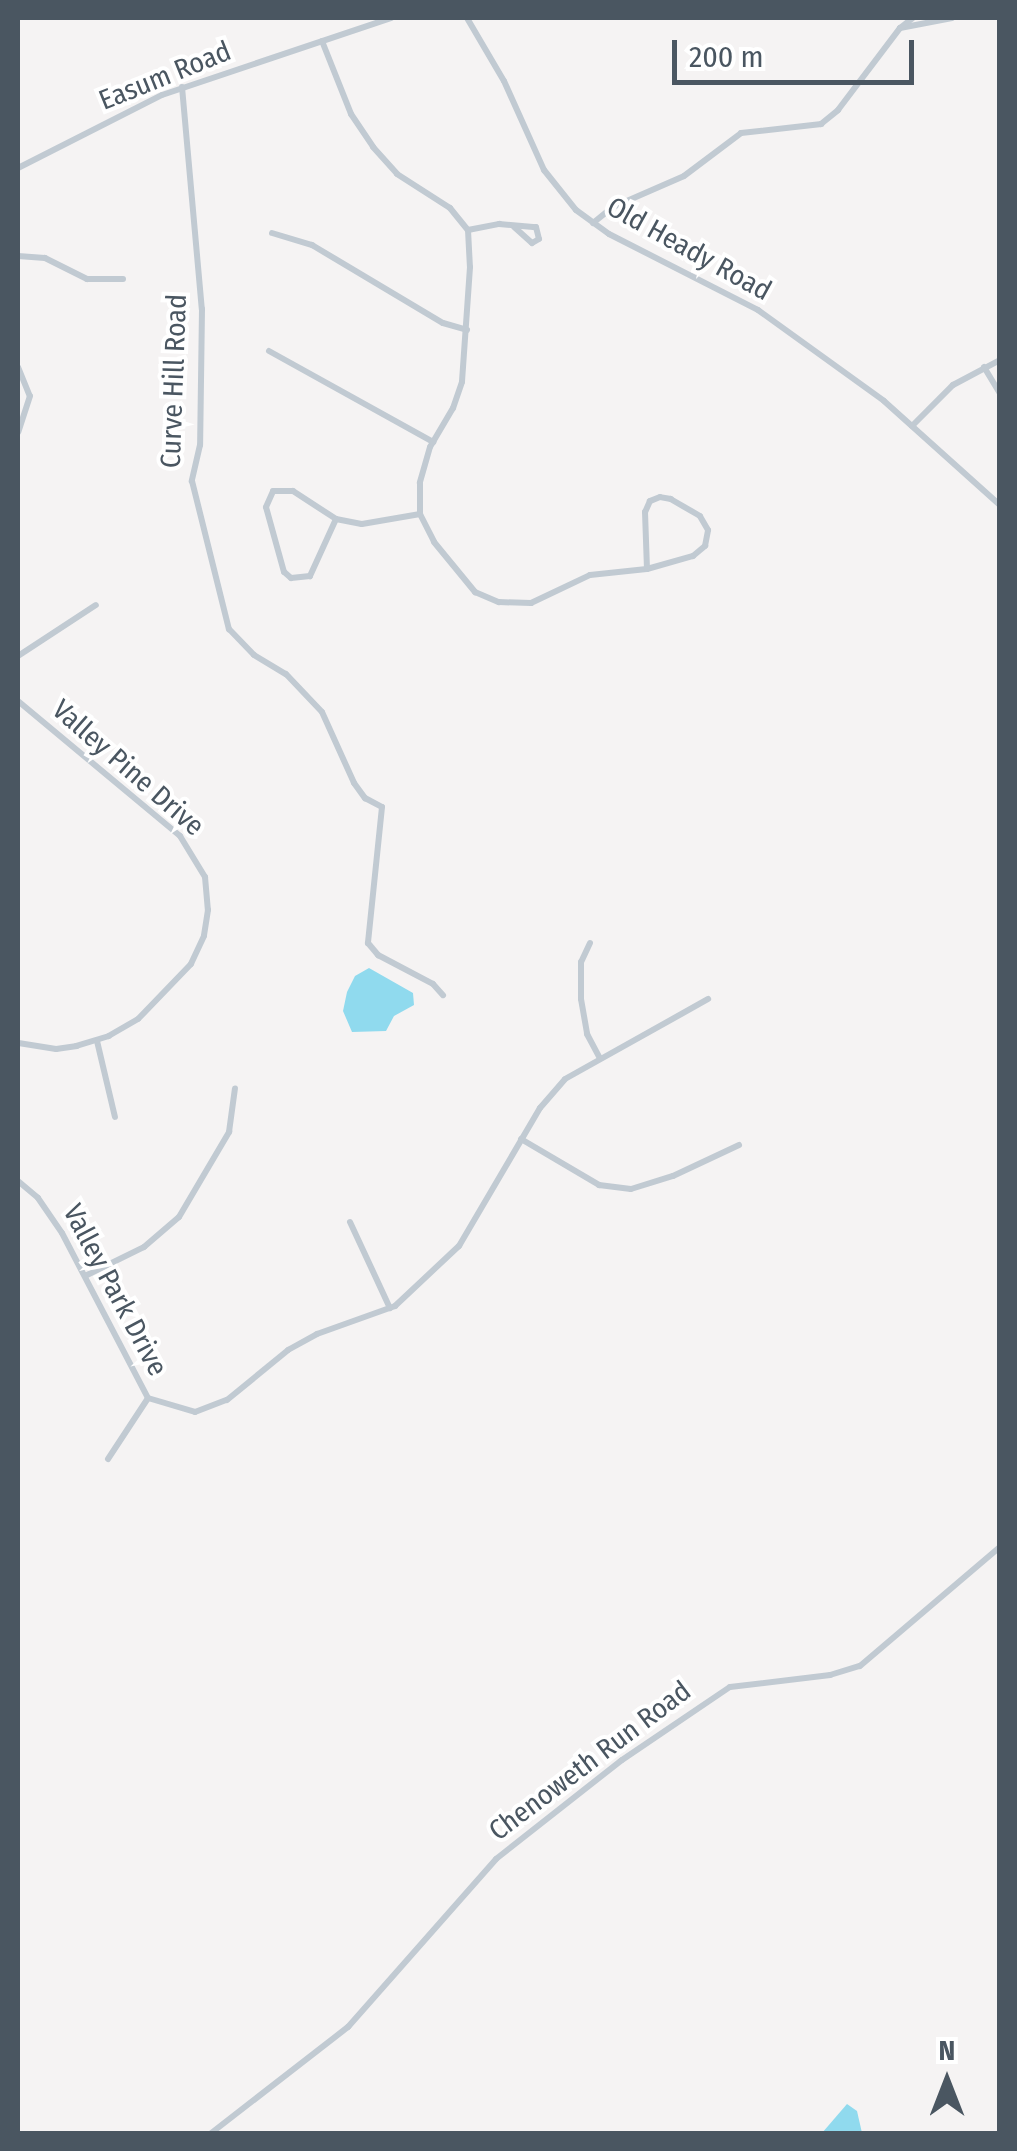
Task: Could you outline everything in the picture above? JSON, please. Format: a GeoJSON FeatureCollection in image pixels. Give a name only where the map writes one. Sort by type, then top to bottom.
{"type":"FeatureCollection","features":[{"type":"Feature","properties":{"kind":"street","name":"Easum Road"},"geometry":{"type":"LineString","coordinates":[[18,168],[182,87],[391,18]]}},
{"type":"Feature","properties":{"kind":"street","name":"Old Heady Road"},"geometry":{"type":"LineString","coordinates":[[467,18],[504,81],[544,170],[565,200],[593,223],[743,300],[912,426],[1000,505]]}},
{"type":"Feature","properties":{"kind":"street"},"geometry":{"type":"LineString","coordinates":[[593,223],[613,208],[684,176],[742,133],[821,124],[838,110],[900,28],[913,18]]}},
{"type":"Feature","properties":{"kind":"street"},"geometry":{"type":"LineString","coordinates":[[900,28],[952,18]]}},
{"type":"Feature","properties":{"kind":"street"},"geometry":{"type":"LineString","coordinates":[[322,42],[350,114],[373,147],[397,174],[450,208],[468,230],[467,330],[460,391],[433,442],[420,483],[420,514],[448,564],[475,592],[499,602],[531,604],[590,575],[647,569],[676,564],[706,546],[708,530],[700,516],[671,499],[660,496],[650,502],[646,512],[647,569]]}},
{"type":"Feature","properties":{"kind":"street","name":"Curve Hill Road"},"geometry":{"type":"LineString","coordinates":[[182,87],[202,309],[200,445],[194,492],[232,634],[254,656],[286,674],[322,712],[354,783],[366,798],[382,806],[368,943],[378,955],[433,984],[442,996]]}},
{"type":"Feature","properties":{"kind":"street"},"geometry":{"type":"LineString","coordinates":[[468,230],[514,226]]}},
{"type":"Feature","properties":{"kind":"street"},"geometry":{"type":"LineString","coordinates":[[272,233],[312,245],[443,324],[467,330]]}},
{"type":"Feature","properties":{"kind":"street"},"geometry":{"type":"LineString","coordinates":[[18,256],[45,258],[87,279],[123,279]]}},
{"type":"Feature","properties":{"kind":"street"},"geometry":{"type":"LineString","coordinates":[[270,351],[433,442]]}},
{"type":"Feature","properties":{"kind":"street"},"geometry":{"type":"LineString","coordinates":[[912,426],[953,385],[1000,360]]}},
{"type":"Feature","properties":{"kind":"street"},"geometry":{"type":"LineString","coordinates":[[984,367],[1000,394]]}},
{"type":"Feature","properties":{"kind":"street"},"geometry":{"type":"LineString","coordinates":[[18,368],[30,396],[18,432]]}},
{"type":"Feature","properties":{"kind":"street"},"geometry":{"type":"LineString","coordinates":[[336,519],[316,570],[300,579],[284,572],[266,507],[273,491],[292,491],[336,519],[362,524],[420,514]]}},
{"type":"Feature","properties":{"kind":"street"},"geometry":{"type":"LineString","coordinates":[[18,656],[96,605]]}},
{"type":"Feature","properties":{"kind":"street","name":"Valley Pine Drive"},"geometry":{"type":"LineString","coordinates":[[18,701],[180,836],[205,877],[206,925],[191,964],[148,1012],[97,1041],[56,1049],[18,1043]]}},
{"type":"Feature","properties":{"kind":"street"},"geometry":{"type":"LineString","coordinates":[[590,943],[581,962],[581,999],[587,1034],[600,1058]]}},
{"type":"Feature","properties":{"kind":"street","name":"Valley Park Drive"},"geometry":{"type":"LineString","coordinates":[[18,1180],[47,1209],[148,1398],[195,1412],[227,1400],[288,1350],[390,1308],[459,1246],[521,1139],[565,1078],[708,998]]}},
{"type":"Feature","properties":{"kind":"street"},"geometry":{"type":"LineString","coordinates":[[97,1041],[115,1116]]}},
{"type":"Feature","properties":{"kind":"street"},"geometry":{"type":"LineString","coordinates":[[84,1276],[144,1247],[180,1217],[229,1132],[235,1088]]}},
{"type":"Feature","properties":{"kind":"street"},"geometry":{"type":"LineString","coordinates":[[521,1139],[599,1186],[631,1189],[674,1176],[739,1145]]}},
{"type":"Feature","properties":{"kind":"street"},"geometry":{"type":"LineString","coordinates":[[350,1222],[390,1308]]}},
{"type":"Feature","properties":{"kind":"street"},"geometry":{"type":"LineString","coordinates":[[108,1459],[148,1398]]}},
{"type":"Feature","properties":{"kind":"street","name":"Chenoweth Run Road"},"geometry":{"type":"LineString","coordinates":[[210,2134],[348,2026],[496,1859],[622,1760],[730,1687],[830,1675],[860,1666],[1000,1547]]}},
{"type":"Feature","properties":{"kind":"water"},"geometry":{"type":"Polygon","coordinates":[[[369,968],[413,993],[414,1005],[394,1016],[386,1031],[352,1032],[343,1011],[347,992],[355,976],[369,968]]]}},
{"type":"Feature","properties":{"kind":"water"},"geometry":{"type":"Polygon","coordinates":[[[847,2104],[857,2111],[862,2133],[822,2133],[847,2104]]]}}]}
